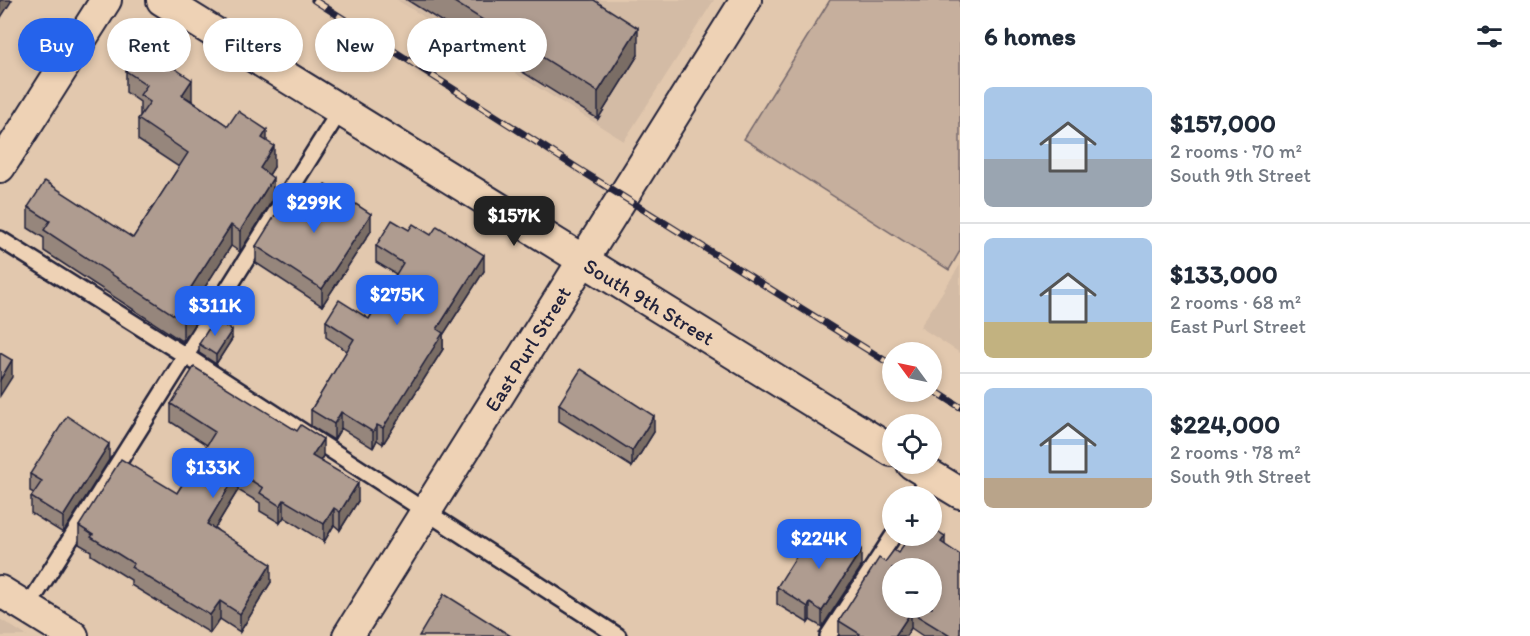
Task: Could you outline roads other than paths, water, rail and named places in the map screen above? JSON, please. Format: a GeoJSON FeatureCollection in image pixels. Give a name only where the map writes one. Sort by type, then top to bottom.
{"type":"FeatureCollection","features":[{"type":"Feature","properties":{"kind":"street"},"geometry":{"type":"LineString","coordinates":[[0,167],[106,0]]}},
{"type":"Feature","properties":{"kind":"street","name":"South 9th Street"},"geometry":{"type":"LineString","coordinates":[[162,0],[882,445]]}},
{"type":"Feature","properties":{"kind":"street","name":"East Purl Street"},"geometry":{"type":"LineString","coordinates":[[348,636],[746,0]]}},
{"type":"Feature","properties":{"kind":"street"},"geometry":{"type":"LineString","coordinates":[[920,478],[960,493]]}},
{"type":"Feature","properties":{"kind":"street"},"geometry":{"type":"LineString","coordinates":[[0,591],[73,636]]}},
{"type":"Feature","properties":{"kind":"lane"},"geometry":{"type":"LineString","coordinates":[[27,608],[341,110]]}},
{"type":"Feature","properties":{"kind":"lane"},"geometry":{"type":"LineString","coordinates":[[0,239],[186,356],[618,636]]}},
{"type":"Feature","properties":{"kind":"lane"},"geometry":{"type":"LineString","coordinates":[[828,636],[886,546]]}},
{"type":"Feature","properties":{"kind":"railway"},"geometry":{"type":"LineString","coordinates":[[314,0],[882,359]]}},
{"type":"Feature","properties":{"kind":"railway"},"geometry":{"type":"LineString","coordinates":[[942,395],[960,407]]}}]}
